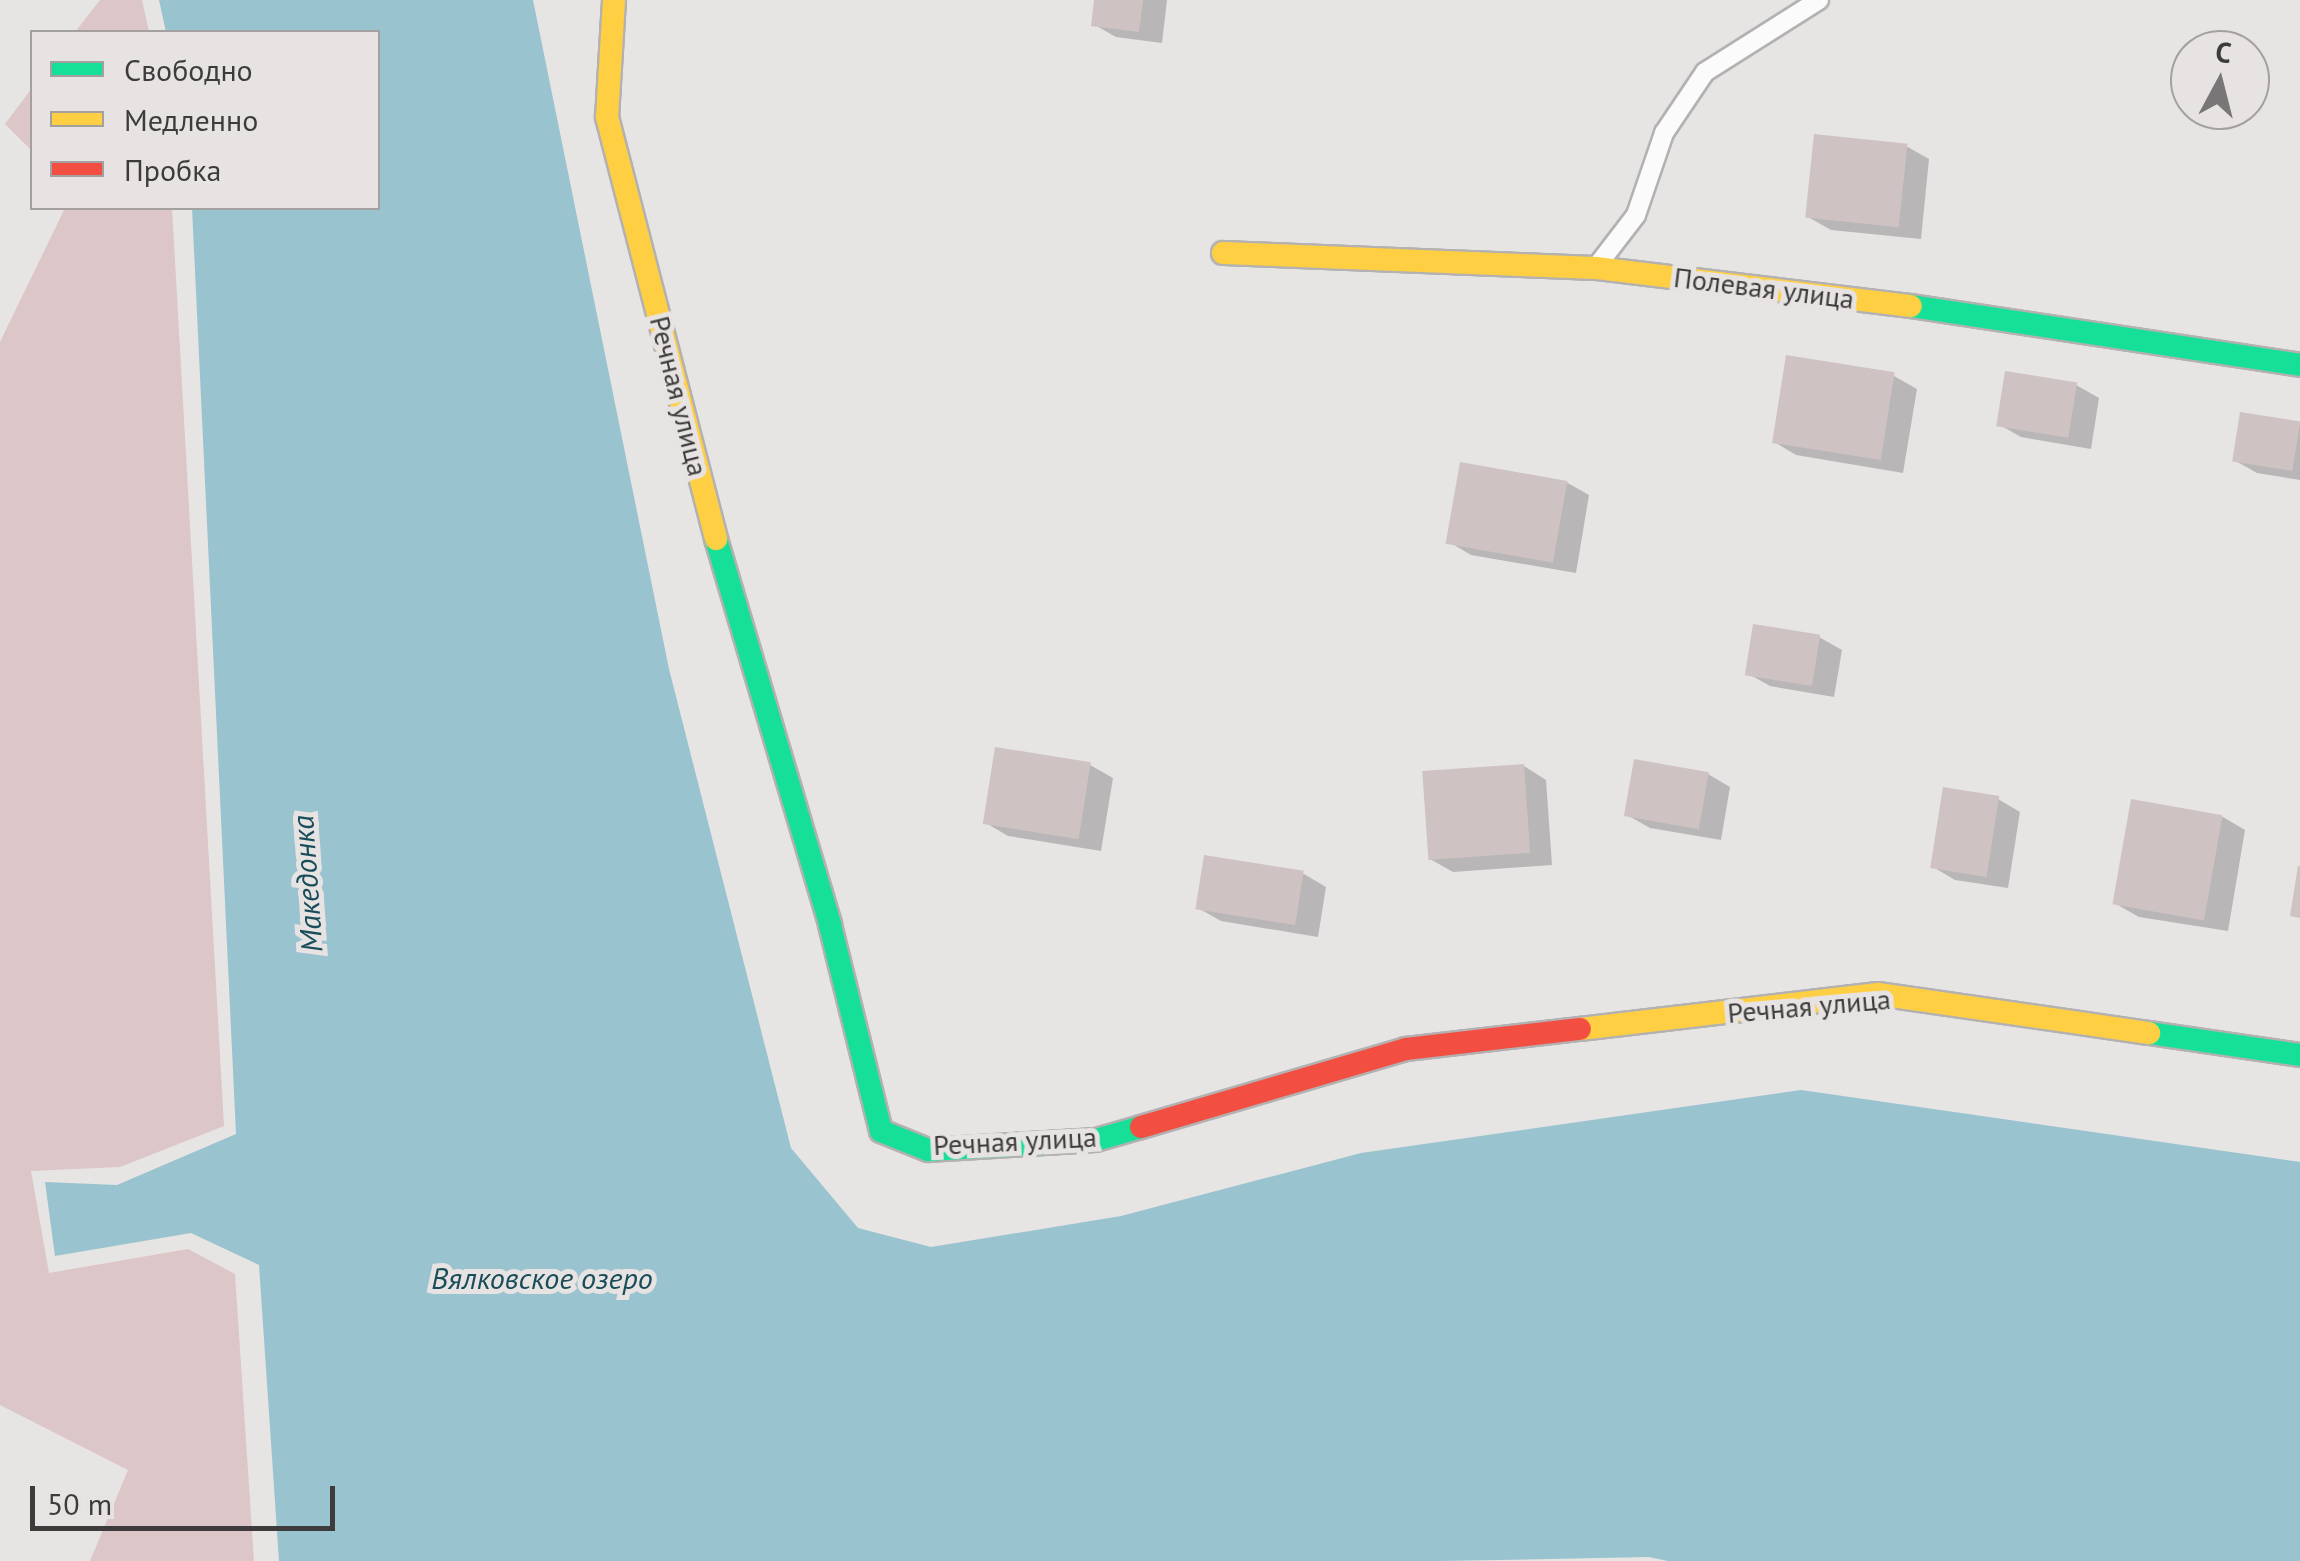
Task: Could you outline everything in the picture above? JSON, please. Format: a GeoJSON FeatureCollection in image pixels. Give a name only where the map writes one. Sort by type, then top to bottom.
{"type":"FeatureCollection","features":[{"type":"Feature","properties":{"kind":"street","name":"Речная улица"},"geometry":{"type":"LineString","coordinates":[[614,0],[607,118],[737,621],[830,925],[881,1130],[928,1150],[1096,1140],[1406,1049],[1878,994],[2300,1055]]}},
{"type":"Feature","properties":{"kind":"street","name":"Полевая улица"},"geometry":{"type":"LineString","coordinates":[[1223,253],[1596,268],[1908,306],[2300,365]]}},
{"type":"Feature","properties":{"kind":"lane"},"geometry":{"type":"LineString","coordinates":[[1596,268],[1636,215],[1664,133],[1705,72],[1820,0]]}},
{"type":"Feature","properties":{"kind":"shaded area"},"geometry":{"type":"Polygon","coordinates":[[[100,0],[142,0],[149,30],[77,30],[100,0]]]}},
{"type":"Feature","properties":{"kind":"shaded area"},"geometry":{"type":"Polygon","coordinates":[[[30,91],[30,149],[5,124],[30,91]]]}},
{"type":"Feature","properties":{"kind":"shaded area"},"geometry":{"type":"Polygon","coordinates":[[[64,210],[172,210],[224,1126],[120,1167],[31,1171],[49,1273],[188,1249],[235,1274],[254,1561],[90,1561],[128,1470],[0,1405],[0,342],[64,210]]]}},
{"type":"Feature","properties":{"kind":"water","name":"Вялковское озеро"},"geometry":{"type":"Polygon","coordinates":[[[159,0],[533,0],[669,669],[791,1148],[858,1228],[931,1247],[1121,1216],[1361,1153],[1801,1090],[2300,1162],[2300,1561],[1668,1561],[1649,1557],[1442,1561],[279,1561],[259,1265],[191,1233],[55,1256],[45,1182],[117,1185],[236,1134],[192,210],[380,210],[380,30],[166,30],[159,0]]]}},
{"type":"Feature","properties":{"kind":"building"},"geometry":{"type":"Polygon","coordinates":[[[1094,0],[1143,0],[1139,32],[1091,26],[1094,0]]]}},
{"type":"Feature","properties":{"kind":"building"},"geometry":{"type":"Polygon","coordinates":[[[1814,134],[1907,144],[1899,227],[1805,218],[1814,134]]]}},
{"type":"Feature","properties":{"kind":"building"},"geometry":{"type":"Polygon","coordinates":[[[1786,355],[1895,372],[1881,460],[1772,443],[1786,355]]]}},
{"type":"Feature","properties":{"kind":"building"},"geometry":{"type":"Polygon","coordinates":[[[2005,371],[2077,382],[2068,438],[1996,426],[2005,371]]]}},
{"type":"Feature","properties":{"kind":"building"},"geometry":{"type":"Polygon","coordinates":[[[2240,412],[2300,422],[2292,471],[2232,461],[2240,412]]]}},
{"type":"Feature","properties":{"kind":"building"},"geometry":{"type":"Polygon","coordinates":[[[1460,462],[1567,481],[1553,563],[1446,544],[1460,462]]]}},
{"type":"Feature","properties":{"kind":"building"},"geometry":{"type":"Polygon","coordinates":[[[1753,624],[1820,635],[1812,686],[1745,675],[1753,624]]]}},
{"type":"Feature","properties":{"kind":"building"},"geometry":{"type":"Polygon","coordinates":[[[995,747],[1091,762],[1079,839],[983,824],[995,747]]]}},
{"type":"Feature","properties":{"kind":"building"},"geometry":{"type":"Polygon","coordinates":[[[1634,759],[1709,772],[1699,829],[1624,816],[1634,759]]]}},
{"type":"Feature","properties":{"kind":"building"},"geometry":{"type":"Polygon","coordinates":[[[1524,764],[1530,853],[1428,860],[1422,771],[1524,764]]]}},
{"type":"Feature","properties":{"kind":"building"},"geometry":{"type":"Polygon","coordinates":[[[1943,787],[1999,796],[1986,877],[1930,868],[1943,787]]]}},
{"type":"Feature","properties":{"kind":"building"},"geometry":{"type":"Polygon","coordinates":[[[2131,799],[2223,815],[2204,921],[2112,904],[2131,799]]]}},
{"type":"Feature","properties":{"kind":"building"},"geometry":{"type":"Polygon","coordinates":[[[1204,855],[1304,871],[1295,925],[1195,909],[1204,855]]]}},
{"type":"Feature","properties":{"kind":"building"},"geometry":{"type":"Polygon","coordinates":[[[2300,866],[2300,918],[2290,916],[2300,866]]]}},
{"type":"Feature","properties":{"kind":"traffic: fast"},"geometry":{"type":"LineString","coordinates":[[1911,306],[2300,365]]}},
{"type":"Feature","properties":{"kind":"traffic: fast"},"geometry":{"type":"LineString","coordinates":[[716,539],[830,925],[881,1131],[928,1150],[1096,1140],[1141,1127]]}},
{"type":"Feature","properties":{"kind":"traffic: fast"},"geometry":{"type":"LineString","coordinates":[[2149,1033],[2300,1055]]}},
{"type":"Feature","properties":{"kind":"traffic: slow"},"geometry":{"type":"LineString","coordinates":[[614,0],[607,117],[716,539]]}},
{"type":"Feature","properties":{"kind":"traffic: slow"},"geometry":{"type":"LineString","coordinates":[[1223,253],[1596,268],[1911,306]]}},
{"type":"Feature","properties":{"kind":"traffic: slow"},"geometry":{"type":"LineString","coordinates":[[1580,1029],[1878,994],[2149,1033]]}},
{"type":"Feature","properties":{"kind":"traffic: jam"},"geometry":{"type":"LineString","coordinates":[[1141,1127],[1406,1049],[1580,1029]]}},
{"type":"Feature","properties":{"kind":"water label","name":"Македонка"},"geometry":{"type":"Point","coordinates":[307,884]}}]}
